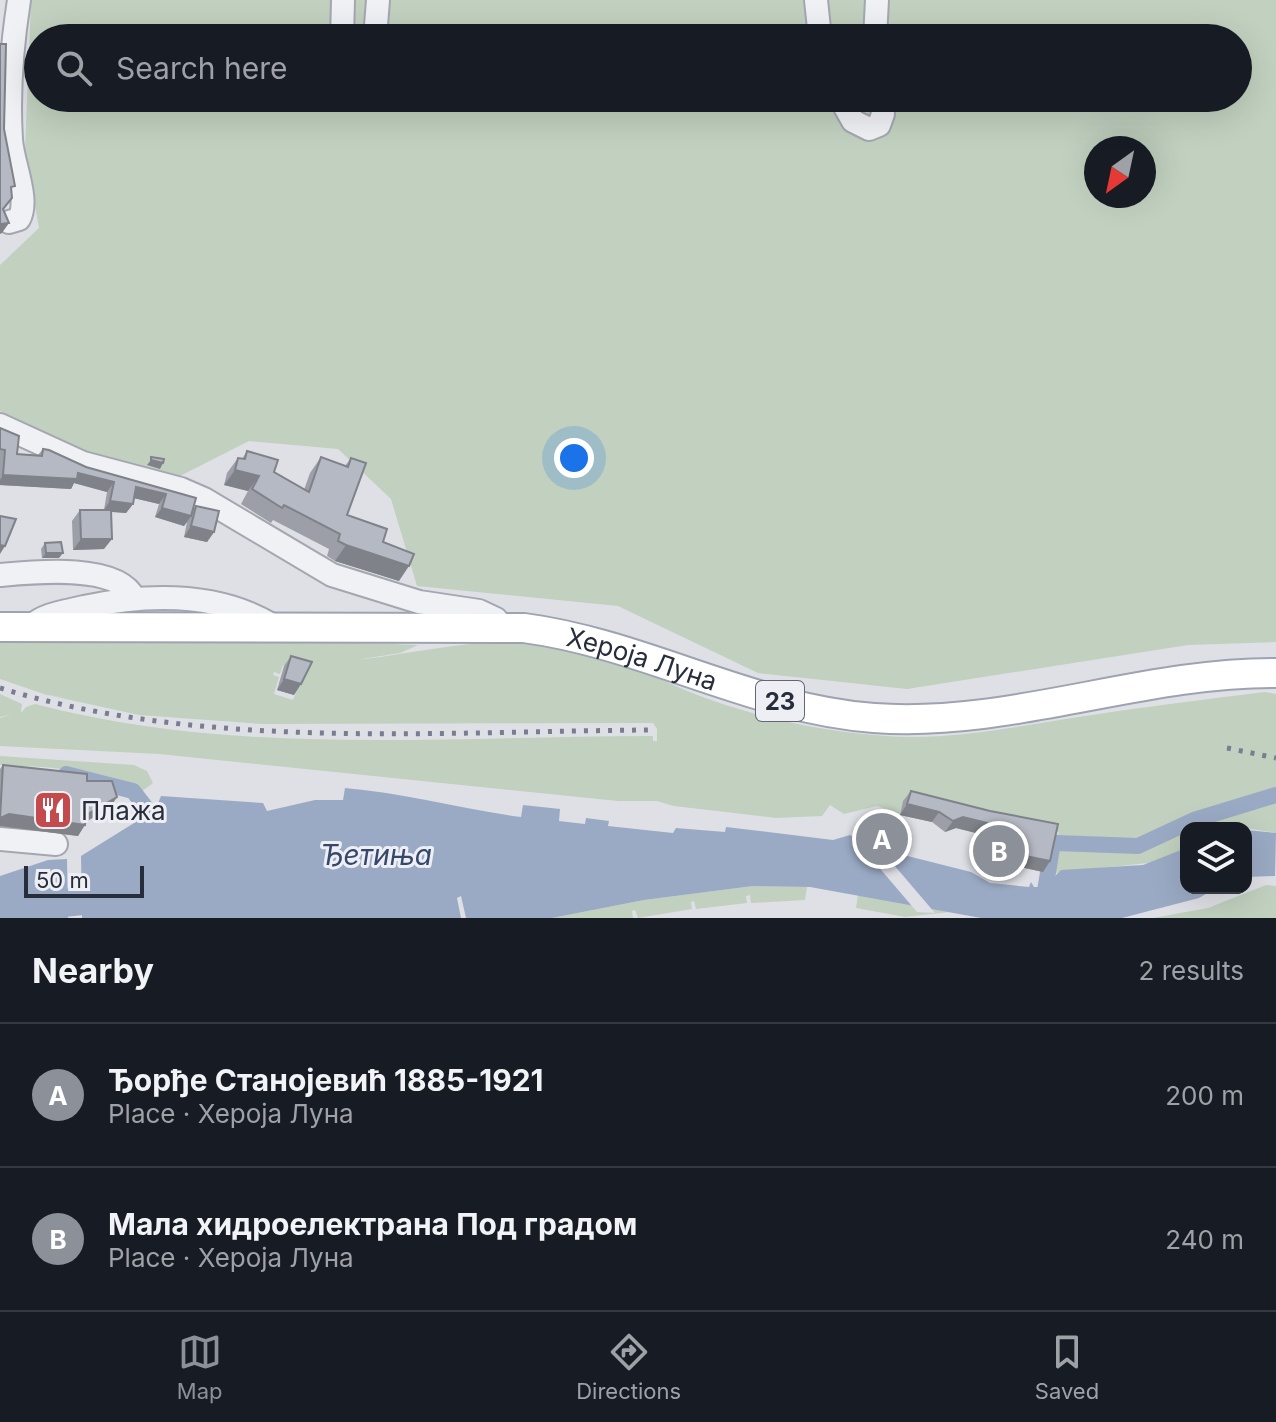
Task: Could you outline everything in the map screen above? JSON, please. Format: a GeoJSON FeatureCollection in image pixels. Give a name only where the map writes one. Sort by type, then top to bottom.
{"type":"FeatureCollection","features":[{"type":"Feature","properties":{"kind":"main road","name":"Хероја Луна"},"geometry":{"type":"LineString","coordinates":[[0,627],[501,626],[584,638],[768,699],[871,718],[962,716],[1173,681],[1276,673]]}},
{"type":"Feature","properties":{"kind":"street"},"geometry":{"type":"LineString","coordinates":[[9,222],[19,219],[23,207],[11,139],[13,37],[19,0]]}},
{"type":"Feature","properties":{"kind":"street"},"geometry":{"type":"LineString","coordinates":[[342,24],[343,0]]}},
{"type":"Feature","properties":{"kind":"street"},"geometry":{"type":"LineString","coordinates":[[376,24],[378,0]]}},
{"type":"Feature","properties":{"kind":"street"},"geometry":{"type":"LineString","coordinates":[[816,0],[819,24]]}},
{"type":"Feature","properties":{"kind":"street"},"geometry":{"type":"LineString","coordinates":[[876,24],[877,0]]}},
{"type":"Feature","properties":{"kind":"street"},"geometry":{"type":"LineString","coordinates":[[848,112],[853,121],[869,129],[879,125],[882,112]]}},
{"type":"Feature","properties":{"kind":"street"},"geometry":{"type":"LineString","coordinates":[[0,425],[83,463],[181,489],[204,499],[332,575],[419,602],[479,611],[496,619],[501,626]]}},
{"type":"Feature","properties":{"kind":"street"},"geometry":{"type":"LineString","coordinates":[[0,575],[65,573],[115,578],[127,587],[134,598]]}},
{"type":"Feature","properties":{"kind":"street"},"geometry":{"type":"LineString","coordinates":[[29,628],[51,614],[134,598],[196,600],[241,610],[272,625]]}},
{"type":"Feature","properties":{"kind":"street"},"geometry":{"type":"LineString","coordinates":[[0,839],[56,844]]}},
{"type":"Feature","properties":{"kind":"green space"},"geometry":{"type":"Polygon","coordinates":[[[31,0],[1276,0],[1276,642],[1188,645],[907,689],[758,673],[618,606],[417,586],[391,499],[338,449],[249,441],[174,479],[89,455],[0,411],[0,265],[39,228],[25,150],[27,112],[1252,112],[1252,24],[30,24],[31,0]]]}},
{"type":"Feature","properties":{"kind":"green space"},"geometry":{"type":"Polygon","coordinates":[[[0,640],[316,641],[418,645],[400,653],[356,660],[468,644],[513,642],[603,657],[630,665],[705,698],[793,723],[899,737],[973,733],[1265,692],[1276,694],[1276,789],[1194,815],[1137,841],[1121,844],[1056,838],[1059,832],[1028,831],[903,802],[900,814],[877,806],[844,814],[830,805],[822,816],[776,818],[674,806],[657,801],[618,801],[159,754],[0,746],[0,718],[12,714],[0,717],[0,694],[22,704],[21,713],[35,704],[111,721],[265,737],[420,740],[653,736],[653,741],[657,741],[657,729],[653,723],[262,724],[139,715],[47,695],[0,679],[0,640]],[[283,665],[280,674],[274,672],[273,675],[279,677],[274,694],[293,700],[305,672],[283,665]]]}},
{"type":"Feature","properties":{"kind":"green space"},"geometry":{"type":"Polygon","coordinates":[[[0,756],[134,765],[147,771],[153,783],[141,792],[115,778],[96,774],[0,765],[0,756]]]}},
{"type":"Feature","properties":{"kind":"green space"},"geometry":{"type":"Polygon","coordinates":[[[1276,800],[1276,833],[1252,829],[1252,822],[1208,822],[1276,800]]]}},
{"type":"Feature","properties":{"kind":"green space"},"geometry":{"type":"Polygon","coordinates":[[[1180,832],[1180,851],[1157,862],[1055,873],[1055,848],[1129,853],[1180,832]]]}},
{"type":"Feature","properties":{"kind":"green space"},"geometry":{"type":"Polygon","coordinates":[[[1266,885],[1276,886],[1276,918],[1153,918],[1208,908],[1243,894],[1252,894],[1252,891],[1266,885]]]}},
{"type":"Feature","properties":{"kind":"green space"},"geometry":{"type":"Polygon","coordinates":[[[753,886],[807,887],[805,900],[751,903],[750,895],[746,896],[747,903],[696,909],[694,901],[691,902],[692,909],[638,918],[635,910],[632,911],[633,918],[552,918],[644,900],[753,886]]]}},
{"type":"Feature","properties":{"kind":"green space"},"geometry":{"type":"Polygon","coordinates":[[[858,895],[950,912],[905,917],[856,908],[858,895]]]}},
{"type":"Feature","properties":{"kind":"water","name":"Ђетиња"},"geometry":{"type":"Polygon","coordinates":[[[345,788],[521,817],[523,805],[560,809],[559,821],[585,824],[586,818],[609,821],[608,826],[673,833],[676,828],[725,832],[726,827],[833,840],[850,835],[864,845],[971,872],[990,883],[1029,887],[1031,882],[1034,887],[1044,887],[1061,870],[1143,865],[1180,850],[1180,894],[1206,894],[1122,918],[981,918],[810,887],[753,886],[644,900],[552,918],[466,918],[461,896],[457,898],[461,918],[82,918],[81,856],[134,823],[147,806],[156,808],[161,796],[263,803],[267,811],[315,800],[343,800],[345,788]]]}},
{"type":"Feature","properties":{"kind":"water"},"geometry":{"type":"Polygon","coordinates":[[[1252,831],[1276,833],[1275,876],[1252,877],[1252,831]]]}},
{"type":"Feature","properties":{"kind":"water"},"geometry":{"type":"Polygon","coordinates":[[[67,859],[68,918],[0,918],[0,876],[48,860],[67,859]]]}},
{"type":"Feature","properties":{"kind":"pier"},"geometry":{"type":"Polygon","coordinates":[[[856,834],[876,844],[935,913],[917,912],[853,837],[856,834]]]}},
{"type":"Feature","properties":{"kind":"building"},"geometry":{"type":"Polygon","coordinates":[[[0,44],[6,44],[4,129],[15,186],[11,187],[12,198],[3,209],[9,223],[0,224],[0,44]]]}},
{"type":"Feature","properties":{"kind":"building"},"geometry":{"type":"Polygon","coordinates":[[[0,428],[19,436],[17,454],[42,456],[43,449],[49,450],[86,467],[196,498],[191,516],[162,508],[166,494],[136,487],[133,504],[110,501],[114,482],[78,473],[77,479],[3,475],[5,450],[0,449],[0,428]]]}},
{"type":"Feature","properties":{"kind":"building"},"geometry":{"type":"Polygon","coordinates":[[[247,451],[278,460],[274,472],[309,492],[321,457],[348,467],[351,458],[366,463],[347,515],[387,529],[383,542],[414,554],[409,566],[346,545],[338,541],[340,534],[284,505],[282,508],[252,489],[259,476],[235,470],[238,458],[245,459],[247,451]]]}},
{"type":"Feature","properties":{"kind":"building"},"geometry":{"type":"Polygon","coordinates":[[[151,457],[164,459],[163,463],[151,460],[151,457]]]}},
{"type":"Feature","properties":{"kind":"building"},"geometry":{"type":"Polygon","coordinates":[[[196,506],[219,511],[214,532],[191,526],[196,506]]]}},
{"type":"Feature","properties":{"kind":"building"},"geometry":{"type":"Polygon","coordinates":[[[80,510],[111,510],[112,539],[81,539],[80,510]]]}},
{"type":"Feature","properties":{"kind":"building"},"geometry":{"type":"Polygon","coordinates":[[[0,516],[16,519],[5,546],[0,545],[0,516]]]}},
{"type":"Feature","properties":{"kind":"building"},"geometry":{"type":"Polygon","coordinates":[[[61,542],[63,553],[46,553],[45,543],[61,542]]]}},
{"type":"Feature","properties":{"kind":"building"},"geometry":{"type":"Polygon","coordinates":[[[291,656],[312,662],[301,684],[284,679],[291,656]]]}},
{"type":"Feature","properties":{"kind":"building","name":"Плажа"},"geometry":{"type":"Polygon","coordinates":[[[3,765],[87,774],[87,781],[112,781],[117,797],[86,815],[85,825],[9,814],[0,818],[3,765]]]}},
{"type":"Feature","properties":{"kind":"building"},"geometry":{"type":"Polygon","coordinates":[[[911,791],[1058,824],[1050,861],[982,847],[987,823],[963,817],[953,821],[939,812],[907,804],[911,791]]]}},
{"type":"Feature","properties":{"kind":"waterway"},"geometry":{"type":"LineString","coordinates":[[66,774],[133,791],[157,822]]}},
{"type":"Feature","properties":{"kind":"waterway"},"geometry":{"type":"LineString","coordinates":[[1056,843],[1138,846],[1194,820],[1276,795]]}},
{"type":"Feature","properties":{"kind":"waterway"},"geometry":{"type":"LineString","coordinates":[[1043,903],[1052,848]]}},
{"type":"Feature","properties":{"kind":"waterway","name":"Ђетиња"},"geometry":{"type":"LineString","coordinates":[[0,910],[119,897]]}},
{"type":"Feature","properties":{"kind":"railway"},"geometry":{"type":"LineString","coordinates":[[0,688],[78,708],[159,721],[241,729],[407,734],[653,730]]}},
{"type":"Feature","properties":{"kind":"railway"},"geometry":{"type":"LineString","coordinates":[[1227,748],[1276,758]]}},
{"type":"Feature","properties":{"kind":"place","name":"Плажа"},"geometry":{"type":"Point","coordinates":[53,810]}},
{"type":"Feature","properties":{"kind":"place","name":"Ђорђе Станојевић 1885-1921"},"geometry":{"type":"Point","coordinates":[882,839]}},
{"type":"Feature","properties":{"kind":"place","name":"Мала хидроелектрана Под градом"},"geometry":{"type":"Point","coordinates":[999,851]}}]}
